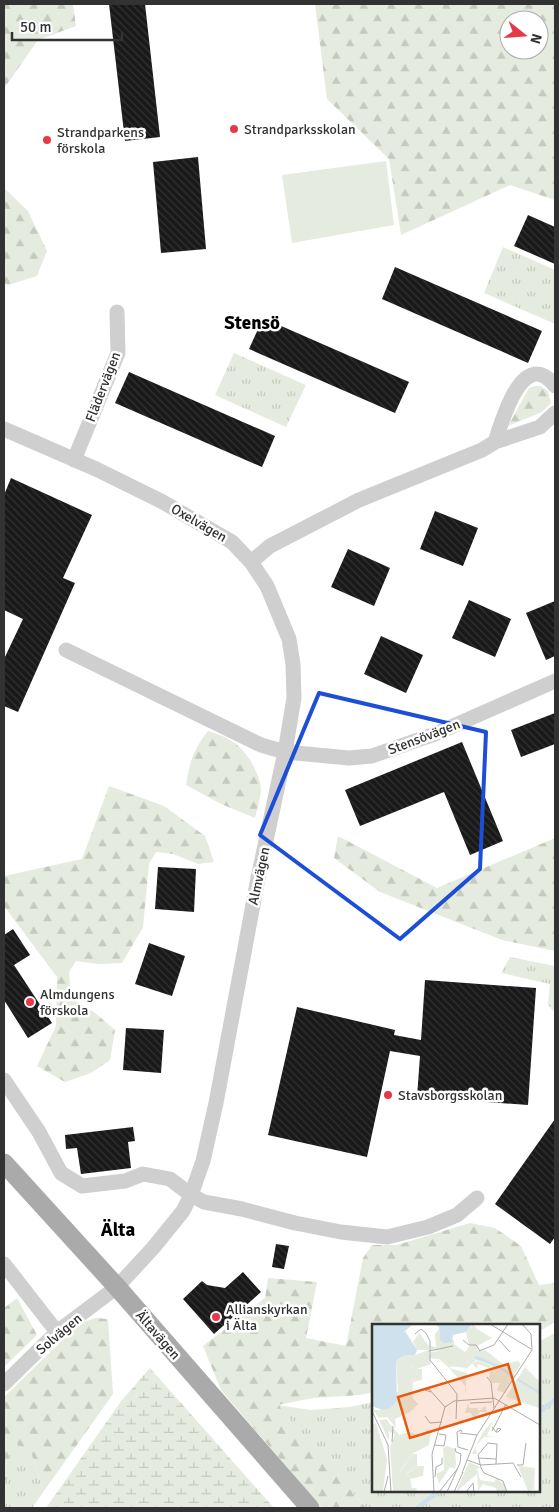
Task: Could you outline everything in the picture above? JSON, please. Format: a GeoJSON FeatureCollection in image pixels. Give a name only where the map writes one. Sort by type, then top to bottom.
{"type":"FeatureCollection","features":[{"type":"Feature","properties":{"kind":"main road","name":"Ältavägen"},"geometry":{"type":"LineString","coordinates":[[4,1163],[117,1287],[310,1508]]}},
{"type":"Feature","properties":{"kind":"street","name":"Flädervägen"},"geometry":{"type":"LineString","coordinates":[[74,460],[118,353],[117,312]]}},
{"type":"Feature","properties":{"kind":"street"},"geometry":{"type":"LineString","coordinates":[[494,442],[510,400],[520,382],[536,374],[546,376],[555,386]]}},
{"type":"Feature","properties":{"kind":"street"},"geometry":{"type":"LineString","coordinates":[[251,562],[270,546],[359,500],[482,450],[494,442],[540,427],[555,413]]}},
{"type":"Feature","properties":{"kind":"street","name":"Oxelvägen"},"geometry":{"type":"LineString","coordinates":[[4,429],[96,469],[161,501],[232,542],[251,562]]}},
{"type":"Feature","properties":{"kind":"street","name":"Almvägen"},"geometry":{"type":"LineString","coordinates":[[117,1287],[153,1248],[183,1211],[191,1196],[203,1161],[216,1103],[258,878],[285,752],[294,698],[293,664],[289,639],[268,586],[251,562]]}},
{"type":"Feature","properties":{"kind":"street","name":"Stensövägen"},"geometry":{"type":"LineString","coordinates":[[66,650],[262,746],[285,752],[349,758],[372,756],[436,734],[555,681]]}},
{"type":"Feature","properties":{"kind":"street"},"geometry":{"type":"LineString","coordinates":[[4,1080],[39,1132],[61,1172],[82,1186],[124,1181],[143,1174],[170,1179],[191,1196],[204,1202],[341,1232],[388,1237],[428,1227],[457,1215],[477,1198]]}},
{"type":"Feature","properties":{"kind":"street"},"geometry":{"type":"LineString","coordinates":[[4,1264],[57,1332]]}},
{"type":"Feature","properties":{"kind":"street","name":"Solvägen"},"geometry":{"type":"LineString","coordinates":[[4,1384],[57,1332],[117,1287]]}},
{"type":"Feature","properties":{"kind":"highlighted area"},"geometry":{"type":"Polygon","coordinates":[[[319,693],[486,732],[480,869],[400,939],[260,835],[319,693]]]}},
{"type":"Feature","properties":{"kind":"green space"},"geometry":{"type":"Polygon","coordinates":[[[4,4],[73,4],[76,26],[38,40],[5,87],[4,93],[4,4]]]}},
{"type":"Feature","properties":{"kind":"green space"},"geometry":{"type":"Polygon","coordinates":[[[315,4],[555,4],[555,200],[510,185],[401,235],[389,159],[327,99],[315,4]]]}},
{"type":"Feature","properties":{"kind":"green space"},"geometry":{"type":"Polygon","coordinates":[[[386,161],[394,225],[292,243],[282,175],[386,161]]]}},
{"type":"Feature","properties":{"kind":"green space"},"geometry":{"type":"Polygon","coordinates":[[[4,188],[28,211],[47,251],[37,276],[8,285],[4,283],[4,188]]]}},
{"type":"Feature","properties":{"kind":"green space"},"geometry":{"type":"Polygon","coordinates":[[[503,247],[555,270],[555,324],[484,293],[503,247]]]}},
{"type":"Feature","properties":{"kind":"green space"},"geometry":{"type":"Polygon","coordinates":[[[234,353],[306,385],[286,427],[215,395],[234,353]]]}},
{"type":"Feature","properties":{"kind":"green space"},"geometry":{"type":"Polygon","coordinates":[[[540,386],[548,391],[551,403],[542,412],[508,426],[529,388],[540,386]]]}},
{"type":"Feature","properties":{"kind":"green space"},"geometry":{"type":"Polygon","coordinates":[[[208,731],[231,740],[242,749],[251,761],[260,782],[261,791],[255,818],[221,804],[186,785],[193,756],[208,731]]]}},
{"type":"Feature","properties":{"kind":"green space"},"geometry":{"type":"Polygon","coordinates":[[[109,786],[164,806],[205,836],[214,862],[198,864],[173,854],[156,852],[149,864],[143,927],[122,963],[98,964],[76,961],[69,972],[71,998],[95,1013],[115,1030],[110,1060],[91,1073],[65,1082],[37,1066],[56,1026],[57,977],[4,906],[4,876],[82,859],[109,786]]]}},
{"type":"Feature","properties":{"kind":"green space"},"geometry":{"type":"Polygon","coordinates":[[[338,836],[437,888],[555,838],[555,951],[502,940],[380,892],[334,858],[338,836]]]}},
{"type":"Feature","properties":{"kind":"green space"},"geometry":{"type":"Polygon","coordinates":[[[510,957],[555,966],[555,1013],[548,1005],[550,984],[501,973],[510,957]]]}},
{"type":"Feature","properties":{"kind":"green space"},"geometry":{"type":"Polygon","coordinates":[[[470,1223],[495,1228],[521,1246],[539,1285],[555,1283],[555,1322],[539,1331],[539,1324],[372,1324],[372,1392],[360,1395],[313,1398],[278,1405],[366,1508],[322,1508],[221,1390],[203,1346],[265,1298],[268,1278],[317,1282],[306,1338],[346,1346],[363,1258],[372,1245],[397,1245],[470,1223]]]}},
{"type":"Feature","properties":{"kind":"green space"},"geometry":{"type":"Polygon","coordinates":[[[17,1298],[37,1335],[4,1367],[4,1308],[17,1298]]]}},
{"type":"Feature","properties":{"kind":"green space"},"geometry":{"type":"Polygon","coordinates":[[[96,1318],[108,1319],[113,1394],[44,1491],[32,1455],[17,1444],[9,1450],[11,1475],[4,1482],[4,1397],[80,1323],[96,1318]]]}},
{"type":"Feature","properties":{"kind":"green space"},"geometry":{"type":"Polygon","coordinates":[[[555,1333],[555,1508],[366,1508],[277,1405],[311,1410],[350,1407],[372,1402],[372,1492],[539,1492],[539,1341],[555,1333]]]}},
{"type":"Feature","properties":{"kind":"green space"},"geometry":{"type":"Polygon","coordinates":[[[150,1368],[274,1508],[46,1508],[122,1400],[150,1368]]]}},
{"type":"Feature","properties":{"kind":"green space"},"geometry":{"type":"Polygon","coordinates":[[[17,1444],[32,1455],[44,1491],[32,1508],[4,1508],[4,1482],[10,1475],[9,1450],[17,1444]]]}},
{"type":"Feature","properties":{"kind":"building"},"geometry":{"type":"Polygon","coordinates":[[[109,4],[145,4],[160,137],[125,141],[109,4]]]}},
{"type":"Feature","properties":{"kind":"building"},"geometry":{"type":"Polygon","coordinates":[[[198,157],[206,249],[161,253],[153,162],[198,157]]]}},
{"type":"Feature","properties":{"kind":"building"},"geometry":{"type":"Polygon","coordinates":[[[528,215],[555,227],[555,264],[514,246],[528,215]]]}},
{"type":"Feature","properties":{"kind":"building"},"geometry":{"type":"Polygon","coordinates":[[[395,267],[542,331],[528,363],[382,299],[395,267]]]}},
{"type":"Feature","properties":{"kind":"building"},"geometry":{"type":"Polygon","coordinates":[[[263,318],[409,382],[395,413],[249,349],[263,318]]]}},
{"type":"Feature","properties":{"kind":"building"},"geometry":{"type":"Polygon","coordinates":[[[129,372],[275,436],[262,467],[115,403],[129,372]]]}},
{"type":"Feature","properties":{"kind":"building"},"geometry":{"type":"Polygon","coordinates":[[[11,478],[92,515],[63,578],[75,583],[18,712],[4,706],[4,659],[23,619],[4,610],[4,495],[11,478]]]}},
{"type":"Feature","properties":{"kind":"building"},"geometry":{"type":"Polygon","coordinates":[[[435,511],[478,528],[463,566],[420,549],[435,511]]]}},
{"type":"Feature","properties":{"kind":"building"},"geometry":{"type":"Polygon","coordinates":[[[348,549],[390,568],[374,606],[331,587],[348,549]]]}},
{"type":"Feature","properties":{"kind":"building"},"geometry":{"type":"Polygon","coordinates":[[[469,600],[511,619],[495,657],[452,638],[469,600]]]}},
{"type":"Feature","properties":{"kind":"building"},"geometry":{"type":"Polygon","coordinates":[[[555,601],[555,656],[546,660],[526,613],[555,601]]]}},
{"type":"Feature","properties":{"kind":"building"},"geometry":{"type":"Polygon","coordinates":[[[381,636],[423,655],[406,693],[364,674],[381,636]]]}},
{"type":"Feature","properties":{"kind":"building"},"geometry":{"type":"Polygon","coordinates":[[[555,713],[555,744],[521,757],[511,730],[555,713]]]}},
{"type":"Feature","properties":{"kind":"building"},"geometry":{"type":"Polygon","coordinates":[[[462,742],[503,841],[470,855],[444,792],[360,826],[345,790],[462,742]]]}},
{"type":"Feature","properties":{"kind":"building"},"geometry":{"type":"Polygon","coordinates":[[[158,867],[196,869],[194,912],[155,909],[158,867]]]}},
{"type":"Feature","properties":{"kind":"building"},"geometry":{"type":"Polygon","coordinates":[[[13,929],[30,955],[14,965],[52,1023],[28,1038],[4,1000],[4,935],[13,929]]]}},
{"type":"Feature","properties":{"kind":"building"},"geometry":{"type":"Polygon","coordinates":[[[149,943],[185,956],[172,996],[135,984],[149,943]]]}},
{"type":"Feature","properties":{"kind":"building"},"geometry":{"type":"Polygon","coordinates":[[[425,980],[536,988],[528,1105],[417,1097],[420,1056],[390,1051],[367,1157],[268,1135],[297,1007],[395,1030],[394,1035],[421,1040],[425,980]]]}},
{"type":"Feature","properties":{"kind":"building"},"geometry":{"type":"Polygon","coordinates":[[[126,1028],[164,1030],[161,1073],[123,1070],[126,1028]]]}},
{"type":"Feature","properties":{"kind":"building"},"geometry":{"type":"Polygon","coordinates":[[[555,1119],[555,1237],[550,1244],[495,1204],[555,1119]]]}},
{"type":"Feature","properties":{"kind":"building"},"geometry":{"type":"Polygon","coordinates":[[[133,1127],[135,1141],[128,1142],[131,1168],[81,1174],[77,1148],[66,1149],[65,1135],[133,1127]]]}},
{"type":"Feature","properties":{"kind":"building"},"geometry":{"type":"Polygon","coordinates":[[[276,1244],[289,1246],[284,1269],[272,1267],[276,1244]]]}},
{"type":"Feature","properties":{"kind":"building","name":"Allianskyrkan i Älta"},"geometry":{"type":"Polygon","coordinates":[[[243,1272],[261,1292],[214,1334],[183,1299],[202,1281],[207,1285],[225,1288],[243,1272]]]}},
{"type":"Feature","properties":{"kind":"waterway"},"geometry":{"type":"LineString","coordinates":[[539,1412],[555,1400]]}},
{"type":"Feature","properties":{"kind":"waterway"},"geometry":{"type":"LineString","coordinates":[[417,1508],[438,1492]]}},
{"type":"Feature","properties":{"kind":"place","name":"Strandparksskolan"},"geometry":{"type":"Point","coordinates":[234,129]}},
{"type":"Feature","properties":{"kind":"place","name":"Strandparkens förskola"},"geometry":{"type":"Point","coordinates":[47,140]}},
{"type":"Feature","properties":{"kind":"place","name":"Almdungens förskola"},"geometry":{"type":"Point","coordinates":[30,1002]}},
{"type":"Feature","properties":{"kind":"place","name":"Stavsborgsskolan"},"geometry":{"type":"Point","coordinates":[388,1095]}},
{"type":"Feature","properties":{"kind":"place","name":"Allianskyrkan i Älta"},"geometry":{"type":"Point","coordinates":[216,1317]}},
{"type":"Feature","properties":{"kind":"district","name":"Stensö"},"geometry":{"type":"Point","coordinates":[252,323]}},
{"type":"Feature","properties":{"kind":"district","name":"Älta"},"geometry":{"type":"Point","coordinates":[118,1230]}}]}
